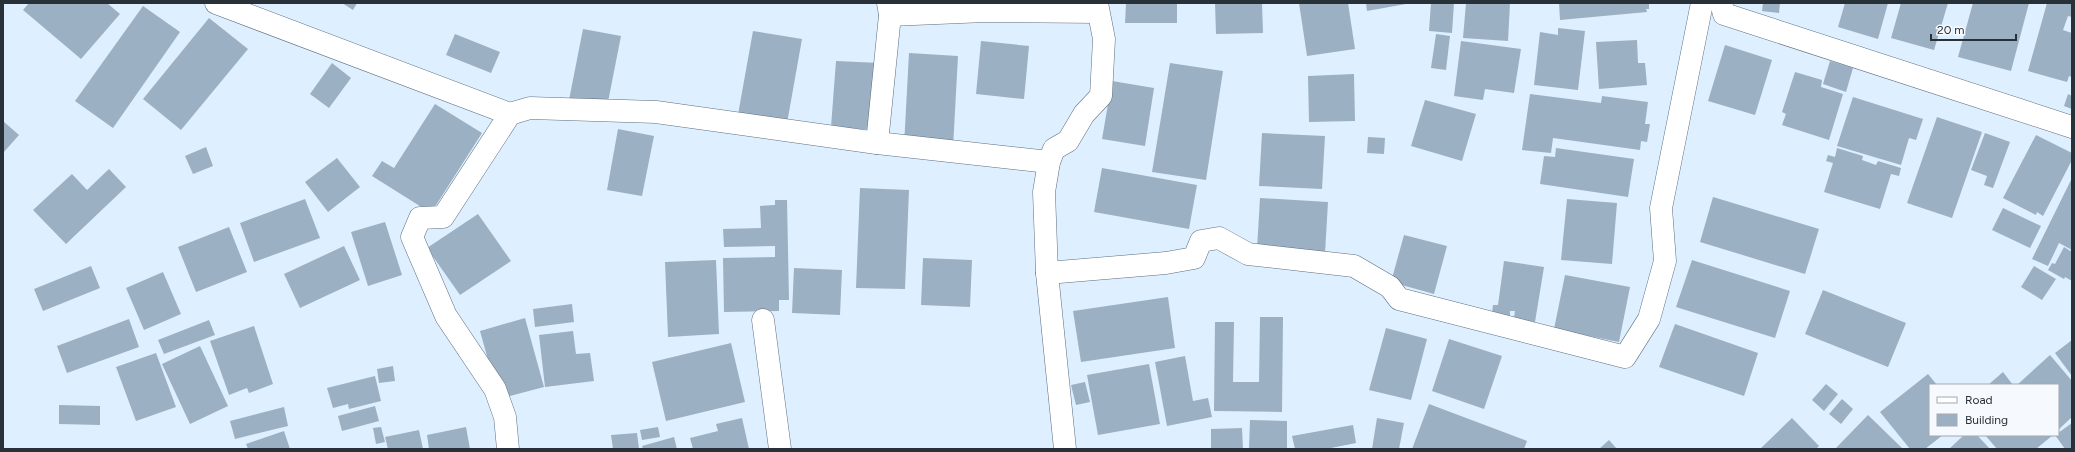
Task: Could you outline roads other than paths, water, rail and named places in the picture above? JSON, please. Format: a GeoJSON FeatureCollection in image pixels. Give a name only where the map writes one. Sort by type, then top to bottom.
{"type":"FeatureCollection","features":[{"type":"Feature","properties":{"kind":"street"},"geometry":{"type":"LineString","coordinates":[[216,3],[510,114],[530,108],[656,112],[877,144],[1049,162]]}},
{"type":"Feature","properties":{"kind":"street"},"geometry":{"type":"LineString","coordinates":[[1047,273],[1166,263],[1194,258],[1201,241],[1219,238],[1248,254],[1354,266],[1390,287],[1399,299],[1625,357],[1649,319],[1665,261],[1661,208],[1702,3]]}},
{"type":"Feature","properties":{"kind":"street"},"geometry":{"type":"LineString","coordinates":[[1721,3],[1724,14],[2072,127]]}},
{"type":"Feature","properties":{"kind":"street"},"geometry":{"type":"LineString","coordinates":[[877,144],[889,9],[985,11],[1098,7],[1104,39],[1101,96],[1084,114],[1068,141],[1054,149],[1049,162],[1044,192],[1047,273],[1065,449]]}},
{"type":"Feature","properties":{"kind":"street"},"geometry":{"type":"LineString","coordinates":[[508,449],[506,417],[495,389],[446,316],[412,237],[420,218],[443,217],[510,114]]}},
{"type":"Feature","properties":{"kind":"street"},"geometry":{"type":"LineString","coordinates":[[763,320],[780,449]]}}]}
